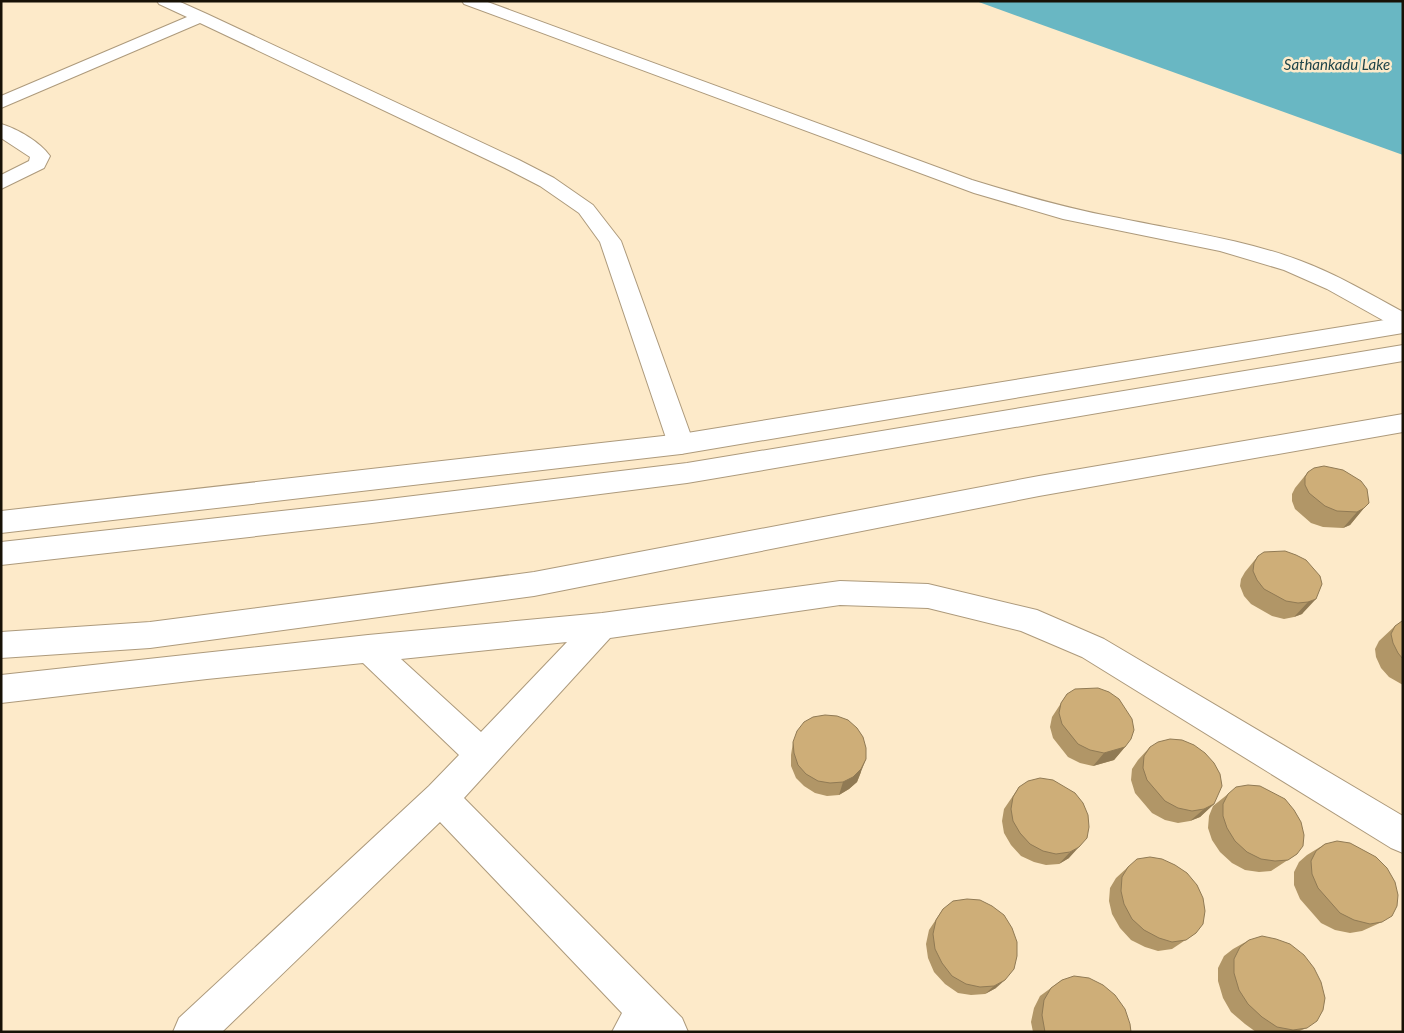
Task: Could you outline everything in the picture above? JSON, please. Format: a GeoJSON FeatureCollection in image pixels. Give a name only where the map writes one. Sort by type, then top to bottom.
{"type":"FeatureCollection","features":[{"type":"Feature","properties":{"kind":"main road"},"geometry":{"type":"LineString","coordinates":[[165,1],[521,169],[547,182],[586,209],[610,241],[681,444]]}},
{"type":"Feature","properties":{"kind":"main road"},"geometry":{"type":"LineString","coordinates":[[470,1],[965,184],[1020,202],[1094,220],[1250,252],[1293,266],[1340,286],[1403,324]]}},
{"type":"Feature","properties":{"kind":"main road"},"geometry":{"type":"LineString","coordinates":[[1,103],[201,17]]}},
{"type":"Feature","properties":{"kind":"main road"},"geometry":{"type":"LineString","coordinates":[[1,130],[34,149],[40,156],[37,164],[1,183]]}},
{"type":"Feature","properties":{"kind":"main road"},"geometry":{"type":"LineString","coordinates":[[1,522],[681,444],[1403,324]]}},
{"type":"Feature","properties":{"kind":"main road"},"geometry":{"type":"LineString","coordinates":[[1,554],[688,474],[1403,353]]}},
{"type":"Feature","properties":{"kind":"main road"},"geometry":{"type":"LineString","coordinates":[[1,645],[150,635],[534,584],[1039,486],[1403,423]]}},
{"type":"Feature","properties":{"kind":"main road"},"geometry":{"type":"LineString","coordinates":[[1,689],[368,648],[602,626],[840,593],[928,596],[1026,619],[1093,648],[1403,836]]}},
{"type":"Feature","properties":{"kind":"main road"},"geometry":{"type":"LineString","coordinates":[[193,1032],[441,798],[602,626]]}},
{"type":"Feature","properties":{"kind":"main road"},"geometry":{"type":"LineString","coordinates":[[368,648],[481,754]]}},
{"type":"Feature","properties":{"kind":"main road"},"geometry":{"type":"LineString","coordinates":[[441,798],[649,1025]]}},
{"type":"Feature","properties":{"kind":"water","name":"Sathankadu Lake"},"geometry":{"type":"Polygon","coordinates":[[[976,1],[1403,1],[1403,155],[976,1]]]}},
{"type":"Feature","properties":{"kind":"building"},"geometry":{"type":"Polygon","coordinates":[[[1324,466],[1343,470],[1361,481],[1367,489],[1369,503],[1357,512],[1337,511],[1325,506],[1309,493],[1305,485],[1305,477],[1314,468],[1324,466]]]}},
{"type":"Feature","properties":{"kind":"building"},"geometry":{"type":"Polygon","coordinates":[[[1285,551],[1306,560],[1320,576],[1322,584],[1316,599],[1298,603],[1286,601],[1264,589],[1257,580],[1253,571],[1254,563],[1258,556],[1264,552],[1285,551]]]}},
{"type":"Feature","properties":{"kind":"building"},"geometry":{"type":"Polygon","coordinates":[[[1402,621],[1403,659],[1393,643],[1391,634],[1395,626],[1402,621]]]}},
{"type":"Feature","properties":{"kind":"building"},"geometry":{"type":"Polygon","coordinates":[[[1098,688],[1109,692],[1119,699],[1132,719],[1134,730],[1131,739],[1125,747],[1104,753],[1090,750],[1078,744],[1062,724],[1059,713],[1061,703],[1067,694],[1075,689],[1098,688]]]}},
{"type":"Feature","properties":{"kind":"building"},"geometry":{"type":"Polygon","coordinates":[[[837,716],[848,720],[863,737],[866,748],[866,759],[861,769],[853,777],[843,782],[830,783],[818,781],[806,774],[798,765],[794,753],[793,742],[797,731],[804,722],[813,717],[837,716]]]}},
{"type":"Feature","properties":{"kind":"building"},"geometry":{"type":"Polygon","coordinates":[[[1170,739],[1182,740],[1194,745],[1214,763],[1220,774],[1222,786],[1214,804],[1204,809],[1192,811],[1178,808],[1165,801],[1147,780],[1143,768],[1144,756],[1150,747],[1158,742],[1170,739]]]}},
{"type":"Feature","properties":{"kind":"building"},"geometry":{"type":"Polygon","coordinates":[[[1040,778],[1053,780],[1075,793],[1083,803],[1088,815],[1089,827],[1087,838],[1079,847],[1070,852],[1056,854],[1043,851],[1030,844],[1020,833],[1013,821],[1011,809],[1013,797],[1019,787],[1028,781],[1040,778]]]}},
{"type":"Feature","properties":{"kind":"building"},"geometry":{"type":"Polygon","coordinates":[[[1260,786],[1285,799],[1301,822],[1304,835],[1303,846],[1297,854],[1288,860],[1261,859],[1247,852],[1235,841],[1227,828],[1223,816],[1223,804],[1228,794],[1236,787],[1260,786]]]}},
{"type":"Feature","properties":{"kind":"building"},"geometry":{"type":"Polygon","coordinates":[[[1337,841],[1350,843],[1376,857],[1387,868],[1395,882],[1398,895],[1397,906],[1392,916],[1382,922],[1370,924],[1354,920],[1340,913],[1318,888],[1312,874],[1311,861],[1316,851],[1325,844],[1337,841]]]}},
{"type":"Feature","properties":{"kind":"building"},"geometry":{"type":"Polygon","coordinates":[[[1150,857],[1162,859],[1187,873],[1197,885],[1203,898],[1205,911],[1203,924],[1196,933],[1186,940],[1172,942],[1144,930],[1132,919],[1124,904],[1121,891],[1122,877],[1128,867],[1137,859],[1150,857]]]}},
{"type":"Feature","properties":{"kind":"building"},"geometry":{"type":"Polygon","coordinates":[[[980,900],[1004,915],[1012,928],[1017,942],[1017,956],[1014,969],[1005,980],[994,986],[980,987],[966,984],[952,976],[942,963],[935,949],[933,934],[936,920],[943,909],[953,901],[980,900]]]}},
{"type":"Feature","properties":{"kind":"building"},"geometry":{"type":"Polygon","coordinates":[[[1262,936],[1290,944],[1304,955],[1314,968],[1321,982],[1325,998],[1323,1010],[1317,1021],[1307,1028],[1293,1030],[1277,1027],[1248,1004],[1239,990],[1234,973],[1234,959],[1240,947],[1249,940],[1262,936]]]}},
{"type":"Feature","properties":{"kind":"building"},"geometry":{"type":"Polygon","coordinates":[[[1074,976],[1089,978],[1103,985],[1115,995],[1125,1009],[1131,1032],[1045,1032],[1042,1015],[1044,1000],[1051,988],[1062,980],[1074,976]]]}}]}
